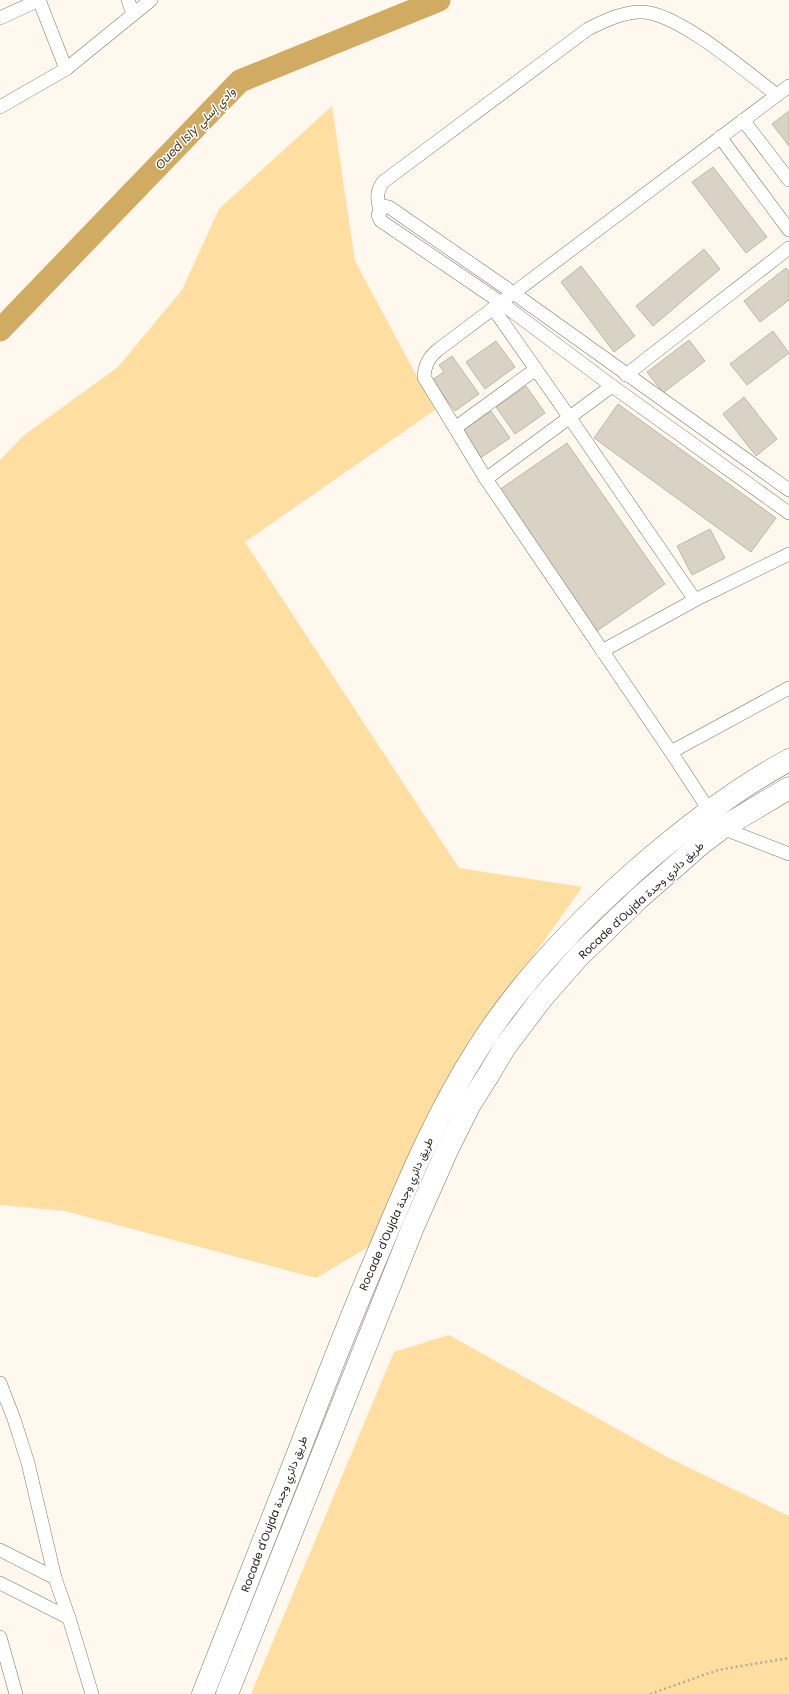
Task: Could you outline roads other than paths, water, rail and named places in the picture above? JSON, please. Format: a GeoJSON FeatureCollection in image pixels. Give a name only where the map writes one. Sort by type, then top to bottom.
{"type":"FeatureCollection","features":[{"type":"Feature","properties":{"kind":"highway","name":"Rocade d'Oujda طريق دائري وجدة"},"geometry":{"type":"LineString","coordinates":[[204,1694],[344,1334],[404,1189],[454,1088],[480,1045],[535,972],[573,930],[654,855],[709,810],[744,786],[789,760]]}},
{"type":"Feature","properties":{"kind":"highway","name":"Rocade d'Oujda طريق دائري وجدة"},"geometry":{"type":"LineString","coordinates":[[227,1694],[413,1227],[448,1148],[470,1104],[505,1048],[542,998],[579,956],[639,898],[702,843],[722,828],[788,789]]}},
{"type":"Feature","properties":{"kind":"street"},"geometry":{"type":"LineString","coordinates":[[0,18],[39,0],[66,69]]}},
{"type":"Feature","properties":{"kind":"street"},"geometry":{"type":"LineString","coordinates":[[128,0],[132,14]]}},
{"type":"Feature","properties":{"kind":"street"},"geometry":{"type":"LineString","coordinates":[[0,108],[66,69],[151,0]]}},
{"type":"Feature","properties":{"kind":"street"},"geometry":{"type":"LineString","coordinates":[[380,210],[377,193],[383,182],[588,29],[615,17],[641,12],[667,17],[718,51],[777,95]]}},
{"type":"Feature","properties":{"kind":"street"},"geometry":{"type":"LineString","coordinates":[[709,810],[486,479],[424,377],[425,366],[432,354],[512,292],[789,86]]}},
{"type":"Feature","properties":{"kind":"street"},"geometry":{"type":"LineString","coordinates":[[743,120],[789,180]]}},
{"type":"Feature","properties":{"kind":"street"},"geometry":{"type":"LineString","coordinates":[[720,137],[789,230]]}},
{"type":"Feature","properties":{"kind":"street"},"geometry":{"type":"LineString","coordinates":[[789,490],[626,375],[512,292],[389,207],[384,206],[380,210],[378,215],[381,221],[789,513]]}},
{"type":"Feature","properties":{"kind":"street"},"geometry":{"type":"LineString","coordinates":[[626,375],[789,248]]}},
{"type":"Feature","properties":{"kind":"street"},"geometry":{"type":"LineString","coordinates":[[497,305],[536,369],[695,600]]}},
{"type":"Feature","properties":{"kind":"street"},"geometry":{"type":"LineString","coordinates":[[455,428],[536,369]]}},
{"type":"Feature","properties":{"kind":"street"},"geometry":{"type":"LineString","coordinates":[[486,479],[612,386]]}},
{"type":"Feature","properties":{"kind":"street"},"geometry":{"type":"LineString","coordinates":[[602,651],[695,600],[789,554]]}},
{"type":"Feature","properties":{"kind":"street"},"geometry":{"type":"LineString","coordinates":[[671,752],[789,688]]}},
{"type":"Feature","properties":{"kind":"street"},"geometry":{"type":"LineString","coordinates":[[722,828],[789,854]]}},
{"type":"Feature","properties":{"kind":"street"},"geometry":{"type":"LineString","coordinates":[[0,1384],[14,1419],[28,1463],[55,1578],[92,1694]]}},
{"type":"Feature","properties":{"kind":"street"},"geometry":{"type":"LineString","coordinates":[[0,1412],[14,1419]]}},
{"type":"Feature","properties":{"kind":"street"},"geometry":{"type":"LineString","coordinates":[[0,1550],[55,1578]]}},
{"type":"Feature","properties":{"kind":"street"},"geometry":{"type":"LineString","coordinates":[[0,1583],[69,1618]]}},
{"type":"Feature","properties":{"kind":"street"},"geometry":{"type":"LineString","coordinates":[[0,1637],[16,1694]]}},
{"type":"Feature","properties":{"kind":"street"},"geometry":{"type":"LineString","coordinates":[[0,1672],[13,1680]]}},
{"type":"Feature","properties":{"kind":"waterway","name":"Oued Isly وادي إسلي"},"geometry":{"type":"LineString","coordinates":[[0,330],[240,81],[439,0]]}}]}
